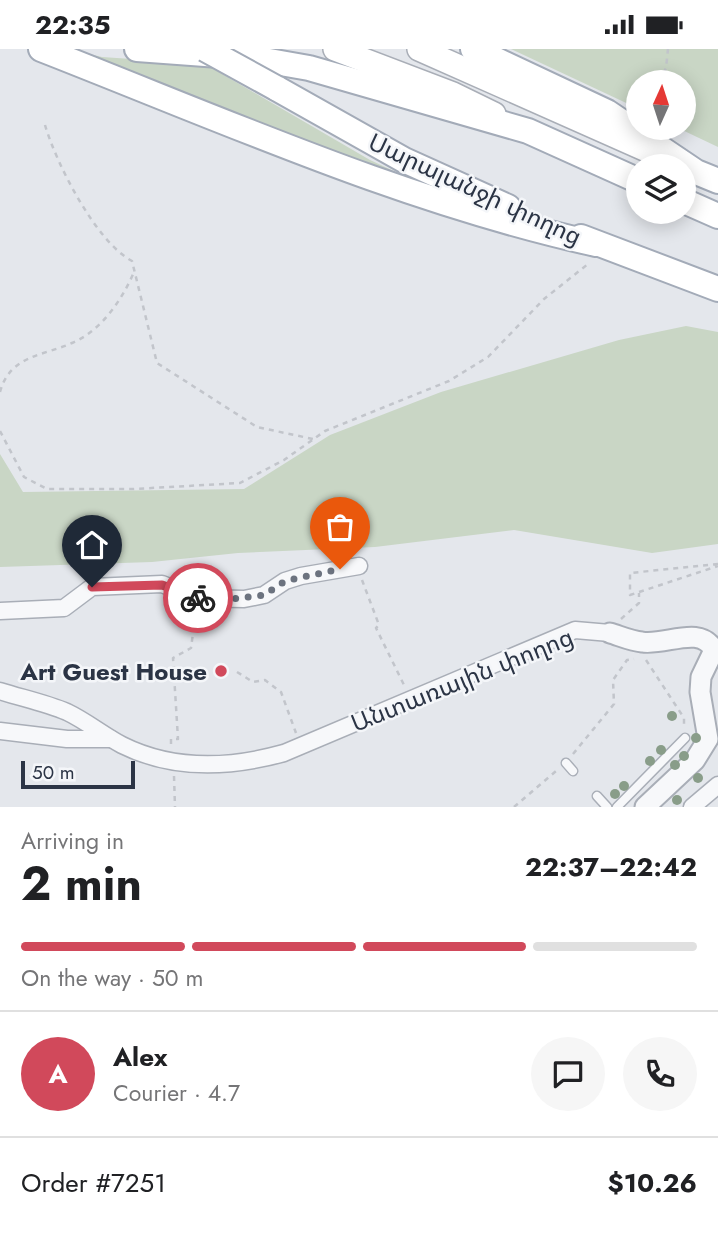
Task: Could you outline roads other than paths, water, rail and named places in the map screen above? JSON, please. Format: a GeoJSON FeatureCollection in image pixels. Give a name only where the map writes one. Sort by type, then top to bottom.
{"type":"FeatureCollection","features":[{"type":"Feature","properties":{"kind":"main road"},"geometry":{"type":"LineString","coordinates":[[41,49],[378,180],[520,227],[601,246]]}},
{"type":"Feature","properties":{"kind":"main road"},"geometry":{"type":"LineString","coordinates":[[137,49],[246,57],[309,68],[528,131]]}},
{"type":"Feature","properties":{"kind":"main road","name":"Սարալանջի փողոց"},"geometry":{"type":"LineString","coordinates":[[205,49],[404,160],[463,189],[601,246],[718,289]]}},
{"type":"Feature","properties":{"kind":"main road"},"geometry":{"type":"LineString","coordinates":[[335,49],[453,94],[626,175]]}},
{"type":"Feature","properties":{"kind":"main road"},"geometry":{"type":"LineString","coordinates":[[419,49],[655,154]]}},
{"type":"Feature","properties":{"kind":"main road"},"geometry":{"type":"LineString","coordinates":[[473,49],[607,113],[668,154]]}},
{"type":"Feature","properties":{"kind":"main road"},"geometry":{"type":"LineString","coordinates":[[696,206],[718,216]]}},
{"type":"Feature","properties":{"kind":"street"},"geometry":{"type":"LineString","coordinates":[[0,611],[64,608],[92,587],[162,585],[197,598],[244,599],[264,595],[285,581],[302,576],[359,566]]}},
{"type":"Feature","properties":{"kind":"street","name":"Անտառային փողոց"},"geometry":{"type":"LineString","coordinates":[[0,691],[64,711],[125,747],[195,766],[258,760],[284,753],[576,629],[610,633],[643,642],[699,636],[709,641],[713,650],[702,677],[700,692],[708,739],[695,760],[645,807]]}},
{"type":"Feature","properties":{"kind":"street","name":"Անտառային փողոց"},"geometry":{"type":"LineString","coordinates":[[0,731],[67,739],[111,739]]}},
{"type":"Feature","properties":{"kind":"street"},"geometry":{"type":"LineString","coordinates":[[692,807],[718,785]]}},
{"type":"Feature","properties":{"kind":"lane"},"geometry":{"type":"LineString","coordinates":[[617,807],[685,739]]}},
{"type":"Feature","properties":{"kind":"lane"},"geometry":{"type":"LineString","coordinates":[[566,763],[573,771]]}},
{"type":"Feature","properties":{"kind":"lane"},"geometry":{"type":"LineString","coordinates":[[597,796],[607,807]]}},
{"type":"Feature","properties":{"kind":"place","name":"Art Guest House"},"geometry":{"type":"Point","coordinates":[221,671]}}]}
